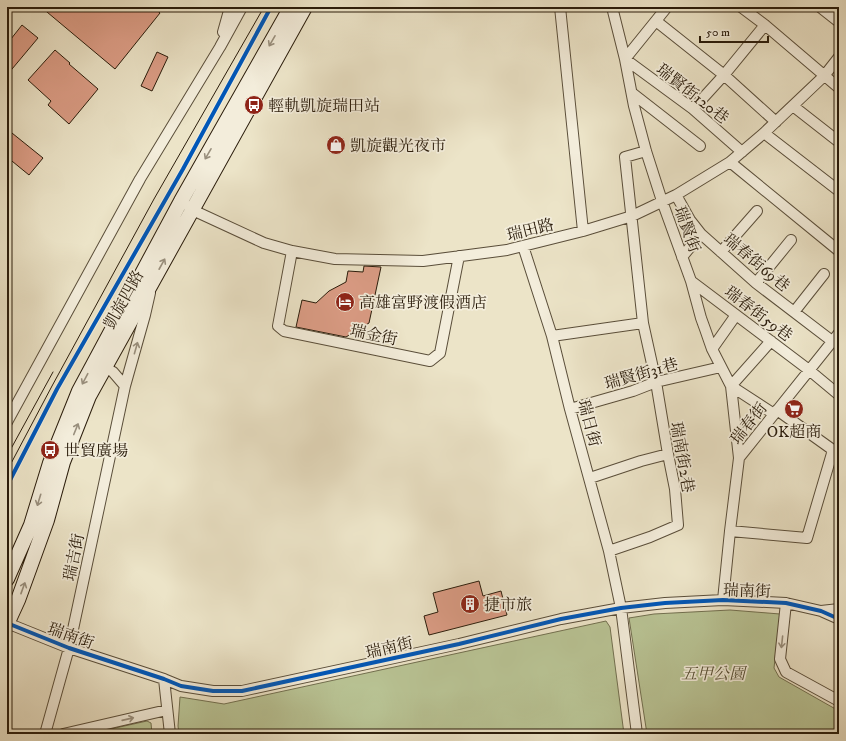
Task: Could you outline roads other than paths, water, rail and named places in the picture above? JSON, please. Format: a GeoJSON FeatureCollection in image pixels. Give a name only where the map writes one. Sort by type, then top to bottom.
{"type":"FeatureCollection","features":[{"type":"Feature","properties":{"kind":"street"},"geometry":{"type":"LineString","coordinates":[[220,47],[230,7]]}},
{"type":"Feature","properties":{"kind":"street"},"geometry":{"type":"LineString","coordinates":[[7,422],[140,179],[220,47],[242,7]]}},
{"type":"Feature","properties":{"kind":"street","name":"凱旋四路"},"geometry":{"type":"LineString","coordinates":[[7,623],[18,600],[47,520],[62,462],[89,396],[100,364],[187,205],[291,7]]}},
{"type":"Feature","properties":{"kind":"street","name":"凱旋四路"},"geometry":{"type":"LineString","coordinates":[[7,579],[31,525],[50,463],[79,391],[100,364],[152,282],[187,205],[305,7]]}},
{"type":"Feature","properties":{"kind":"street"},"geometry":{"type":"LineString","coordinates":[[560,7],[583,231]]}},
{"type":"Feature","properties":{"kind":"street","name":"瑞賢街"},"geometry":{"type":"LineString","coordinates":[[612,7],[646,151],[662,201],[691,280],[701,318],[712,349],[731,386],[739,458]]}},
{"type":"Feature","properties":{"kind":"street"},"geometry":{"type":"LineString","coordinates":[[625,59],[667,7]]}},
{"type":"Feature","properties":{"kind":"street"},"geometry":{"type":"LineString","coordinates":[[740,7],[765,25],[839,88]]}},
{"type":"Feature","properties":{"kind":"street"},"geometry":{"type":"LineString","coordinates":[[820,7],[839,22]]}},
{"type":"Feature","properties":{"kind":"street"},"geometry":{"type":"LineString","coordinates":[[656,21],[724,75],[776,122]]}},
{"type":"Feature","properties":{"kind":"street"},"geometry":{"type":"LineString","coordinates":[[693,109],[724,75],[765,25]]}},
{"type":"Feature","properties":{"kind":"street","name":"瑞田路"},"geometry":{"type":"LineString","coordinates":[[187,205],[264,243],[292,251],[335,259],[423,261],[507,250],[583,231],[632,216],[676,195],[730,162],[742,152],[824,76],[839,57]]}},
{"type":"Feature","properties":{"kind":"street","name":"瑞賢街120巷"},"geometry":{"type":"LineString","coordinates":[[625,59],[693,109],[742,152]]}},
{"type":"Feature","properties":{"kind":"street"},"geometry":{"type":"LineString","coordinates":[[632,93],[700,146]]}},
{"type":"Feature","properties":{"kind":"street"},"geometry":{"type":"LineString","coordinates":[[793,106],[839,142]]}},
{"type":"Feature","properties":{"kind":"street"},"geometry":{"type":"LineString","coordinates":[[764,133],[839,191]]}},
{"type":"Feature","properties":{"kind":"street","name":"瑞南街2巷"},"geometry":{"type":"LineString","coordinates":[[609,551],[650,537],[678,525],[675,488],[656,382],[643,324],[625,157],[646,151]]}},
{"type":"Feature","properties":{"kind":"street"},"geometry":{"type":"LineString","coordinates":[[730,162],[839,251]]}},
{"type":"Feature","properties":{"kind":"street","name":"瑞春街69巷"},"geometry":{"type":"LineString","coordinates":[[676,195],[690,220],[701,234],[756,283],[832,341]]}},
{"type":"Feature","properties":{"kind":"street"},"geometry":{"type":"LineString","coordinates":[[721,252],[757,211]]}},
{"type":"Feature","properties":{"kind":"street"},"geometry":{"type":"LineString","coordinates":[[682,257],[701,234]]}},
{"type":"Feature","properties":{"kind":"street"},"geometry":{"type":"LineString","coordinates":[[756,283],[791,240]]}},
{"type":"Feature","properties":{"kind":"street","name":"瑞日街"},"geometry":{"type":"LineString","coordinates":[[524,246],[552,336],[570,409],[609,551],[621,608],[637,734]]}},
{"type":"Feature","properties":{"kind":"street","name":"瑞金街"},"geometry":{"type":"LineString","coordinates":[[292,251],[278,326],[284,331],[430,361],[440,353],[459,256]]}},
{"type":"Feature","properties":{"kind":"street"},"geometry":{"type":"LineString","coordinates":[[794,312],[824,274]]}},
{"type":"Feature","properties":{"kind":"street","name":"瑞春街59巷"},"geometry":{"type":"LineString","coordinates":[[691,280],[809,370],[839,395]]}},
{"type":"Feature","properties":{"kind":"street","name":"瑞吉街"},"geometry":{"type":"LineString","coordinates":[[45,734],[69,648],[126,386],[146,315],[152,282]]}},
{"type":"Feature","properties":{"kind":"street"},"geometry":{"type":"LineString","coordinates":[[712,349],[736,315]]}},
{"type":"Feature","properties":{"kind":"street"},"geometry":{"type":"LineString","coordinates":[[552,336],[643,324]]}},
{"type":"Feature","properties":{"kind":"street","name":"瑞春街"},"geometry":{"type":"LineString","coordinates":[[723,600],[739,458],[839,333]]}},
{"type":"Feature","properties":{"kind":"street"},"geometry":{"type":"LineString","coordinates":[[730,531],[807,538],[833,450],[776,412],[731,386],[771,341]]}},
{"type":"Feature","properties":{"kind":"street"},"geometry":{"type":"LineString","coordinates":[[100,364],[113,372],[126,386]]}},
{"type":"Feature","properties":{"kind":"street","name":"瑞賢街31巷"},"geometry":{"type":"LineString","coordinates":[[570,409],[633,391],[656,382],[721,367]]}},
{"type":"Feature","properties":{"kind":"street"},"geometry":{"type":"LineString","coordinates":[[590,478],[668,454]]}},
{"type":"Feature","properties":{"kind":"street","name":"瑞南街"},"geometry":{"type":"LineString","coordinates":[[7,623],[69,648],[181,686],[213,691],[242,692],[561,619],[621,608],[665,603],[723,600],[786,603],[821,611]]}},
{"type":"Feature","properties":{"kind":"street"},"geometry":{"type":"LineString","coordinates":[[786,603],[780,659],[786,672],[839,702]]}},
{"type":"Feature","properties":{"kind":"street"},"geometry":{"type":"LineString","coordinates":[[821,611],[839,609]]}},
{"type":"Feature","properties":{"kind":"street"},"geometry":{"type":"LineString","coordinates":[[821,611],[839,620]]}},
{"type":"Feature","properties":{"kind":"street"},"geometry":{"type":"LineString","coordinates":[[164,679],[170,734]]}},
{"type":"Feature","properties":{"kind":"street"},"geometry":{"type":"LineString","coordinates":[[63,734],[167,710]]}},
{"type":"Feature","properties":{"kind":"tram line"},"geometry":{"type":"LineString","coordinates":[[7,471],[154,199],[264,7]]}},
{"type":"Feature","properties":{"kind":"tram line"},"geometry":{"type":"LineString","coordinates":[[7,456],[53,372]]}},
{"type":"Feature","properties":{"kind":"place","name":"輕軌凱旋瑞田站"},"geometry":{"type":"Point","coordinates":[254,105]}},
{"type":"Feature","properties":{"kind":"place","name":"凱旋觀光夜市"},"geometry":{"type":"Point","coordinates":[336,145]}},
{"type":"Feature","properties":{"kind":"place","name":"高雄富野渡假酒店"},"geometry":{"type":"Point","coordinates":[345,302]}},
{"type":"Feature","properties":{"kind":"place","name":"OK超商"},"geometry":{"type":"Point","coordinates":[794,409]}},
{"type":"Feature","properties":{"kind":"place","name":"世貿廣場"},"geometry":{"type":"Point","coordinates":[50,450]}},
{"type":"Feature","properties":{"kind":"place","name":"捷市旅"},"geometry":{"type":"Point","coordinates":[470,604]}},
{"type":"Feature","properties":{"kind":"park label","name":"五甲公園"},"geometry":{"type":"Point","coordinates":[713,673]}}]}
